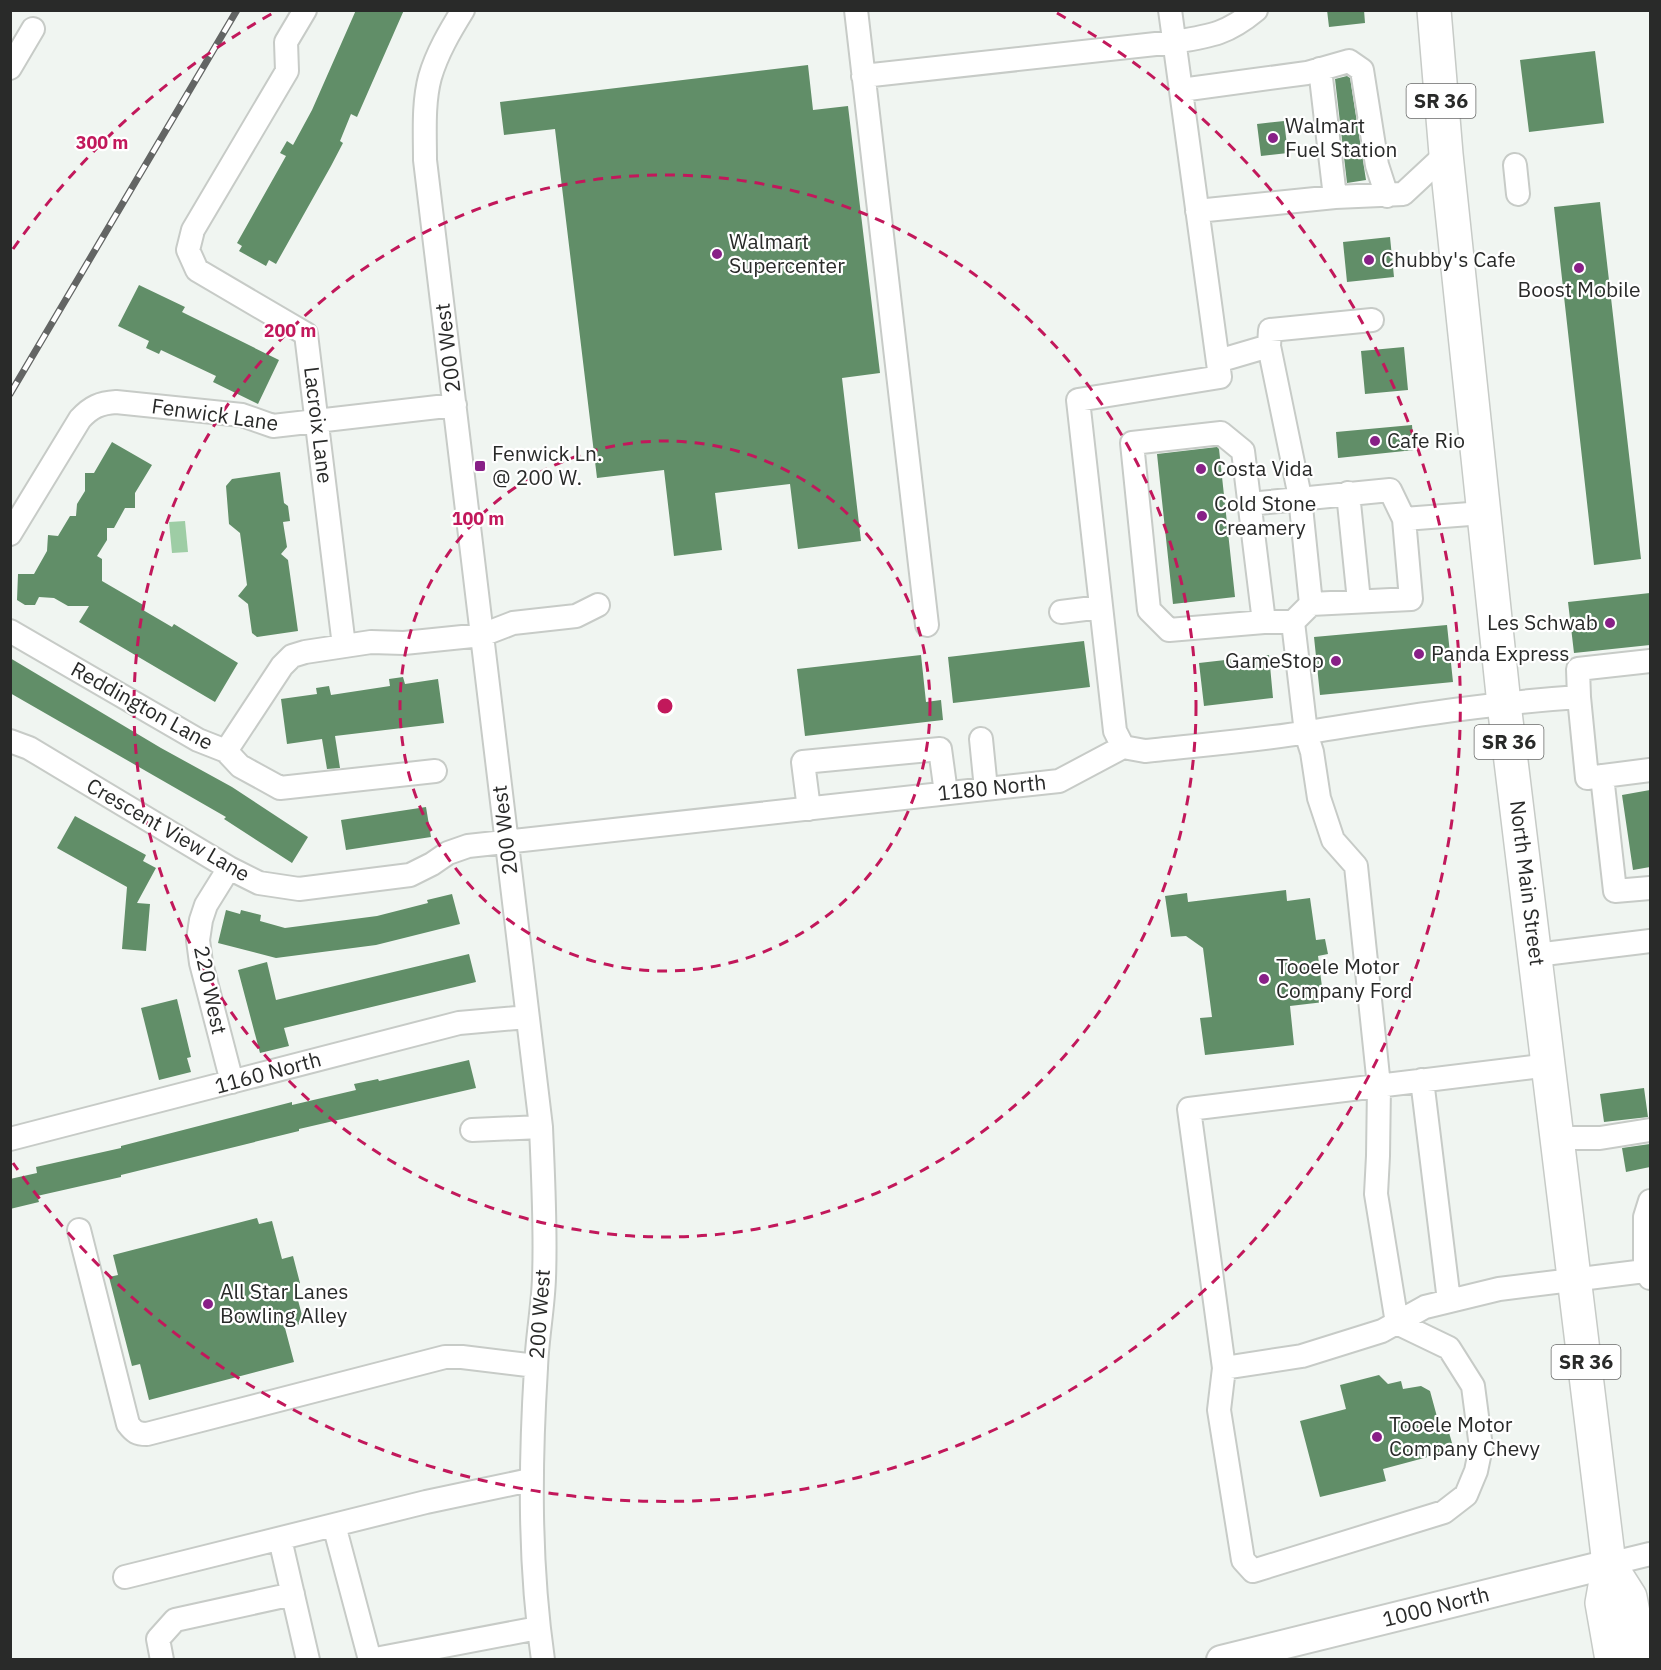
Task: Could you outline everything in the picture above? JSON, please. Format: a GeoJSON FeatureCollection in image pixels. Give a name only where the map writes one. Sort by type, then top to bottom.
{"type":"FeatureCollection","features":[{"type":"Feature","properties":{"kind":"highway","name":"SR 36"},"geometry":{"type":"LineString","coordinates":[[1434,10],[1446,154]]}},
{"type":"Feature","properties":{"kind":"highway","name":"North Main Street"},"geometry":{"type":"LineString","coordinates":[[1446,154],[1504,704],[1610,1564]]}},
{"type":"Feature","properties":{"kind":"highway","name":"SR 36"},"geometry":{"type":"LineString","coordinates":[[1610,1564],[1602,1603],[1612,1659]]}},
{"type":"Feature","properties":{"kind":"highway","name":"SR 36"},"geometry":{"type":"LineString","coordinates":[[1610,1564],[1630,1597],[1642,1659]]}},
{"type":"Feature","properties":{"kind":"main road","name":"1000 North"},"geometry":{"type":"LineString","coordinates":[[1221,1659],[1272,1653],[1610,1564]]}},
{"type":"Feature","properties":{"kind":"street","name":"Lacroix Lane"},"geometry":{"type":"LineString","coordinates":[[305,10],[286,42],[287,71],[193,230],[188,250],[197,270],[306,334],[344,646]]}},
{"type":"Feature","properties":{"kind":"street","name":"200 West"},"geometry":{"type":"LineString","coordinates":[[463,10],[447,36],[430,77],[425,118],[425,160],[541,1127],[544,1278],[536,1366],[531,1480],[538,1628],[543,1659]]}},
{"type":"Feature","properties":{"kind":"street"},"geometry":{"type":"LineString","coordinates":[[856,10],[927,624]]}},
{"type":"Feature","properties":{"kind":"street"},"geometry":{"type":"LineString","coordinates":[[1170,10],[1220,377],[1078,400],[1115,731],[1123,747],[1145,751],[1306,733],[1390,718],[1504,704],[1579,698]]}},
{"type":"Feature","properties":{"kind":"street"},"geometry":{"type":"LineString","coordinates":[[863,76],[1213,36],[1228,30],[1256,10]]}},
{"type":"Feature","properties":{"kind":"street"},"geometry":{"type":"LineString","coordinates":[[10,68],[33,29]]}},
{"type":"Feature","properties":{"kind":"street"},"geometry":{"type":"LineString","coordinates":[[1181,90],[1307,73],[1349,61],[1362,70],[1377,165],[1388,196]]}},
{"type":"Feature","properties":{"kind":"street"},"geometry":{"type":"LineString","coordinates":[[1320,69],[1335,198]]}},
{"type":"Feature","properties":{"kind":"street"},"geometry":{"type":"LineString","coordinates":[[1197,211],[1402,194],[1446,154]]}},
{"type":"Feature","properties":{"kind":"street"},"geometry":{"type":"LineString","coordinates":[[1515,165],[1518,194]]}},
{"type":"Feature","properties":{"kind":"street"},"geometry":{"type":"LineString","coordinates":[[1311,604],[1300,498],[1269,346],[1270,330],[1372,320]]}},
{"type":"Feature","properties":{"kind":"street"},"geometry":{"type":"LineString","coordinates":[[1218,361],[1269,346]]}},
{"type":"Feature","properties":{"kind":"street","name":"Fenwick Lane"},"geometry":{"type":"LineString","coordinates":[[10,534],[80,419],[90,408],[103,403],[116,402],[242,415],[273,426],[455,405]]}},
{"type":"Feature","properties":{"kind":"street"},"geometry":{"type":"LineString","coordinates":[[1249,504],[1390,490],[1404,519],[1411,599],[1311,604],[1293,622],[1264,622],[1169,630],[1149,610],[1132,443],[1221,433],[1243,451],[1249,504],[1264,622]]}},
{"type":"Feature","properties":{"kind":"street"},"geometry":{"type":"LineString","coordinates":[[1348,493],[1359,602]]}},
{"type":"Feature","properties":{"kind":"street"},"geometry":{"type":"LineString","coordinates":[[1404,519],[1483,513]]}},
{"type":"Feature","properties":{"kind":"street","name":"Reddington Lane"},"geometry":{"type":"LineString","coordinates":[[10,631],[198,740],[226,751],[282,666],[292,656],[371,642],[404,643],[482,635],[513,623],[576,616],[598,605]]}},
{"type":"Feature","properties":{"kind":"street"},"geometry":{"type":"LineString","coordinates":[[1061,612],[1101,608]]}},
{"type":"Feature","properties":{"kind":"street"},"geometry":{"type":"LineString","coordinates":[[1293,622],[1306,733],[1312,752],[1319,798],[1333,840],[1356,866],[1378,1086],[1376,1194],[1397,1323]]}},
{"type":"Feature","properties":{"kind":"street"},"geometry":{"type":"LineString","coordinates":[[1650,661],[1578,669],[1587,778],[1650,770]]}},
{"type":"Feature","properties":{"kind":"street"},"geometry":{"type":"LineString","coordinates":[[981,739],[986,789]]}},
{"type":"Feature","properties":{"kind":"street","name":"Crescent View Lane"},"geometry":{"type":"LineString","coordinates":[[10,741],[29,748],[259,884],[299,889],[410,875],[458,849],[506,843]]}},
{"type":"Feature","properties":{"kind":"street","name":"1180 North"},"geometry":{"type":"LineString","coordinates":[[506,843],[1059,781],[1123,747]]}},
{"type":"Feature","properties":{"kind":"street"},"geometry":{"type":"LineString","coordinates":[[809,809],[803,762],[940,748],[946,794]]}},
{"type":"Feature","properties":{"kind":"street"},"geometry":{"type":"LineString","coordinates":[[226,751],[240,766],[280,788],[435,771]]}},
{"type":"Feature","properties":{"kind":"street"},"geometry":{"type":"LineString","coordinates":[[1602,776],[1615,891],[1650,888]]}},
{"type":"Feature","properties":{"kind":"street","name":"220 West"},"geometry":{"type":"LineString","coordinates":[[229,868],[206,905],[198,940],[201,963],[232,1082]]}},
{"type":"Feature","properties":{"kind":"street"},"geometry":{"type":"LineString","coordinates":[[1536,955],[1650,941]]}},
{"type":"Feature","properties":{"kind":"street","name":"1160 North"},"geometry":{"type":"LineString","coordinates":[[10,1139],[459,1023],[527,1017]]}},
{"type":"Feature","properties":{"kind":"street"},"geometry":{"type":"LineString","coordinates":[[1397,1323],[1449,1348],[1473,1386],[1481,1447],[1476,1471],[1466,1495],[1444,1512],[1253,1571],[1243,1560],[1219,1410],[1224,1368],[1189,1109],[1550,1065]]}},
{"type":"Feature","properties":{"kind":"street"},"geometry":{"type":"LineString","coordinates":[[1422,1080],[1449,1301]]}},
{"type":"Feature","properties":{"kind":"street"},"geometry":{"type":"LineString","coordinates":[[472,1130],[541,1127]]}},
{"type":"Feature","properties":{"kind":"street"},"geometry":{"type":"LineString","coordinates":[[1559,1138],[1600,1138],[1650,1130]]}},
{"type":"Feature","properties":{"kind":"street"},"geometry":{"type":"LineString","coordinates":[[1224,1368],[1302,1356],[1382,1331],[1425,1307],[1498,1289],[1648,1275],[1645,1216],[1650,1201]]}},
{"type":"Feature","properties":{"kind":"street"},"geometry":{"type":"LineString","coordinates":[[79,1230],[128,1424],[133,1431],[139,1434],[147,1434],[445,1357],[536,1366]]}},
{"type":"Feature","properties":{"kind":"street"},"geometry":{"type":"LineString","coordinates":[[125,1577],[426,1502],[531,1480]]}},
{"type":"Feature","properties":{"kind":"street"},"geometry":{"type":"LineString","coordinates":[[334,1525],[370,1659],[538,1628]]}},
{"type":"Feature","properties":{"kind":"street"},"geometry":{"type":"LineString","coordinates":[[280,1539],[308,1659]]}},
{"type":"Feature","properties":{"kind":"street","name":"1000 North"},"geometry":{"type":"LineString","coordinates":[[1610,1564],[1650,1554]]}},
{"type":"Feature","properties":{"kind":"street"},"geometry":{"type":"LineString","coordinates":[[162,1659],[158,1639],[175,1620],[292,1594]]}},
{"type":"Feature","properties":{"kind":"shaded area"},"geometry":{"type":"Polygon","coordinates":[[[185,521],[188,552],[172,553],[169,522],[185,521]]]}},
{"type":"Feature","properties":{"kind":"building"},"geometry":{"type":"Polygon","coordinates":[[[356,10],[404,10],[357,117],[351,114],[340,141],[343,143],[331,166],[276,264],[269,260],[266,266],[239,251],[242,246],[237,243],[286,156],[280,153],[287,141],[293,145],[312,110],[356,10]]]}},
{"type":"Feature","properties":{"kind":"building"},"geometry":{"type":"Polygon","coordinates":[[[1327,10],[1364,10],[1365,23],[1329,27],[1327,10]]]}},
{"type":"Feature","properties":{"kind":"building"},"geometry":{"type":"Polygon","coordinates":[[[1595,51],[1604,123],[1529,132],[1520,60],[1595,51]]]}},
{"type":"Feature","properties":{"kind":"building","name":"Walmart Supercenter"},"geometry":{"type":"Polygon","coordinates":[[[808,65],[813,110],[848,106],[880,373],[842,378],[861,541],[798,549],[790,484],[715,493],[722,550],[674,556],[664,470],[597,478],[555,129],[504,135],[500,102],[808,65]]]}},
{"type":"Feature","properties":{"kind":"building"},"geometry":{"type":"Polygon","coordinates":[[[1347,76],[1350,78],[1366,180],[1347,183],[1335,79],[1347,76]]]}},
{"type":"Feature","properties":{"kind":"building","name":"Walmart Fuel Station"},"geometry":{"type":"Polygon","coordinates":[[[1284,121],[1288,153],[1261,156],[1257,124],[1284,121]]]}},
{"type":"Feature","properties":{"kind":"building"},"geometry":{"type":"Polygon","coordinates":[[[1600,202],[1641,559],[1594,565],[1554,207],[1600,202]]]}},
{"type":"Feature","properties":{"kind":"building","name":"Chubby's Cafe"},"geometry":{"type":"Polygon","coordinates":[[[1390,237],[1394,277],[1347,282],[1343,242],[1390,237]]]}},
{"type":"Feature","properties":{"kind":"building"},"geometry":{"type":"Polygon","coordinates":[[[139,285],[185,307],[182,312],[279,360],[258,404],[213,382],[216,376],[161,350],[159,354],[146,348],[149,341],[118,326],[139,285]]]}},
{"type":"Feature","properties":{"kind":"building"},"geometry":{"type":"Polygon","coordinates":[[[1404,347],[1408,390],[1365,394],[1361,351],[1404,347]]]}},
{"type":"Feature","properties":{"kind":"building","name":"Cafe Rio"},"geometry":{"type":"Polygon","coordinates":[[[1412,425],[1414,450],[1338,458],[1336,432],[1412,425]]]}},
{"type":"Feature","properties":{"kind":"building"},"geometry":{"type":"Polygon","coordinates":[[[112,442],[152,465],[135,493],[135,508],[125,508],[114,528],[107,528],[107,540],[97,556],[102,559],[102,581],[145,606],[143,610],[172,627],[174,624],[238,663],[215,702],[79,622],[89,606],[68,606],[54,598],[39,597],[35,605],[25,605],[17,600],[18,574],[34,574],[47,551],[48,535],[58,536],[70,516],[76,516],[77,504],[85,491],[85,473],[94,473],[112,442]]]}},
{"type":"Feature","properties":{"kind":"building"},"geometry":{"type":"Polygon","coordinates":[[[1217,447],[1235,597],[1173,604],[1157,454],[1217,447]]]}},
{"type":"Feature","properties":{"kind":"building"},"geometry":{"type":"Polygon","coordinates":[[[280,472],[284,503],[288,506],[290,521],[283,522],[287,547],[281,554],[288,560],[298,631],[257,637],[252,633],[248,604],[238,596],[247,585],[240,533],[229,524],[226,486],[232,479],[280,472]]]}},
{"type":"Feature","properties":{"kind":"building","name":"Les Schwab"},"geometry":{"type":"Polygon","coordinates":[[[1650,593],[1650,645],[1574,653],[1568,602],[1650,593]]]}},
{"type":"Feature","properties":{"kind":"building"},"geometry":{"type":"Polygon","coordinates":[[[1447,625],[1453,682],[1320,695],[1314,637],[1447,625]]]}},
{"type":"Feature","properties":{"kind":"building"},"geometry":{"type":"Polygon","coordinates":[[[1084,641],[1090,687],[953,703],[948,657],[1084,641]]]}},
{"type":"Feature","properties":{"kind":"building"},"geometry":{"type":"Polygon","coordinates":[[[921,655],[926,702],[941,700],[943,720],[805,736],[797,669],[921,655]]]}},
{"type":"Feature","properties":{"kind":"building"},"geometry":{"type":"Polygon","coordinates":[[[1269,655],[1273,698],[1204,706],[1199,663],[1269,655]]]}},
{"type":"Feature","properties":{"kind":"building"},"geometry":{"type":"Polygon","coordinates":[[[10,658],[161,748],[232,787],[308,837],[292,863],[224,819],[226,817],[10,693],[10,658]]]}},
{"type":"Feature","properties":{"kind":"building"},"geometry":{"type":"Polygon","coordinates":[[[403,677],[405,684],[438,679],[444,723],[335,736],[340,768],[327,769],[322,739],[287,744],[281,699],[317,694],[316,688],[329,686],[331,695],[390,686],[389,679],[403,677]]]}},
{"type":"Feature","properties":{"kind":"building"},"geometry":{"type":"Polygon","coordinates":[[[1650,790],[1650,867],[1633,870],[1622,795],[1650,790]]]}},
{"type":"Feature","properties":{"kind":"building"},"geometry":{"type":"Polygon","coordinates":[[[426,807],[431,837],[346,850],[341,820],[426,807]]]}},
{"type":"Feature","properties":{"kind":"building"},"geometry":{"type":"Polygon","coordinates":[[[75,816],[146,855],[143,861],[156,868],[137,903],[150,904],[146,951],[122,949],[127,887],[57,848],[75,816]]]}},
{"type":"Feature","properties":{"kind":"building","name":"Tooele Motor Company Ford"},"geometry":{"type":"Polygon","coordinates":[[[1286,890],[1287,901],[1310,898],[1316,940],[1325,939],[1328,954],[1318,956],[1324,1002],[1290,1006],[1294,1045],[1205,1055],[1200,1018],[1212,1017],[1203,948],[1186,936],[1171,937],[1165,896],[1187,893],[1188,902],[1286,890]]]}},
{"type":"Feature","properties":{"kind":"building"},"geometry":{"type":"Polygon","coordinates":[[[452,894],[460,924],[376,945],[276,958],[218,943],[226,910],[240,914],[241,910],[261,915],[260,921],[285,928],[377,916],[428,903],[427,900],[452,894]]]}},
{"type":"Feature","properties":{"kind":"building"},"geometry":{"type":"Polygon","coordinates":[[[469,954],[476,982],[284,1028],[289,1046],[260,1053],[238,970],[267,962],[276,1000],[469,954]]]}},
{"type":"Feature","properties":{"kind":"building"},"geometry":{"type":"Polygon","coordinates":[[[177,999],[191,1057],[187,1058],[191,1072],[159,1080],[141,1008],[177,999]]]}},
{"type":"Feature","properties":{"kind":"building"},"geometry":{"type":"Polygon","coordinates":[[[469,1060],[476,1088],[299,1129],[299,1131],[121,1175],[121,1177],[37,1196],[39,1202],[10,1209],[10,1179],[37,1173],[36,1167],[121,1148],[121,1146],[292,1102],[292,1105],[356,1090],[354,1084],[378,1079],[379,1081],[469,1060]]]}},
{"type":"Feature","properties":{"kind":"building"},"geometry":{"type":"Polygon","coordinates":[[[1644,1088],[1648,1117],[1604,1122],[1600,1094],[1644,1088]]]}},
{"type":"Feature","properties":{"kind":"building"},"geometry":{"type":"Polygon","coordinates":[[[1650,1144],[1650,1167],[1626,1172],[1622,1148],[1650,1144]]]}},
{"type":"Feature","properties":{"kind":"building","name":"All Star Lanes Bowling Alley"},"geometry":{"type":"Polygon","coordinates":[[[257,1218],[259,1224],[272,1221],[282,1259],[293,1256],[300,1283],[294,1285],[304,1323],[285,1328],[294,1362],[149,1400],[140,1364],[132,1366],[109,1277],[118,1275],[113,1255],[257,1218]]]}},
{"type":"Feature","properties":{"kind":"building","name":"Tooele Motor Company Chevy"},"geometry":{"type":"Polygon","coordinates":[[[1379,1375],[1388,1384],[1401,1381],[1403,1389],[1421,1386],[1430,1391],[1439,1424],[1446,1422],[1454,1450],[1383,1469],[1386,1481],[1320,1497],[1300,1421],[1346,1409],[1340,1385],[1379,1375]]]}},
{"type":"Feature","properties":{"kind":"railway"},"geometry":{"type":"LineString","coordinates":[[10,394],[237,10]]}},
{"type":"Feature","properties":{"kind":"place","name":"Walmart Fuel Station"},"geometry":{"type":"Point","coordinates":[1273,138]}},
{"type":"Feature","properties":{"kind":"place","name":"Walmart Supercenter"},"geometry":{"type":"Point","coordinates":[717,254]}},
{"type":"Feature","properties":{"kind":"place","name":"Chubby's Cafe"},"geometry":{"type":"Point","coordinates":[1369,260]}},
{"type":"Feature","properties":{"kind":"place","name":"Boost Mobile"},"geometry":{"type":"Point","coordinates":[1579,268]}},
{"type":"Feature","properties":{"kind":"place","name":"Cafe Rio"},"geometry":{"type":"Point","coordinates":[1375,441]}},
{"type":"Feature","properties":{"kind":"place","name":"Fenwick Ln. @ 200 W."},"geometry":{"type":"Point","coordinates":[480,466]}},
{"type":"Feature","properties":{"kind":"place","name":"Costa Vida"},"geometry":{"type":"Point","coordinates":[1201,469]}},
{"type":"Feature","properties":{"kind":"place","name":"Cold Stone Creamery"},"geometry":{"type":"Point","coordinates":[1202,516]}},
{"type":"Feature","properties":{"kind":"place","name":"Les Schwab"},"geometry":{"type":"Point","coordinates":[1610,623]}},
{"type":"Feature","properties":{"kind":"place","name":"Panda Express"},"geometry":{"type":"Point","coordinates":[1419,654]}},
{"type":"Feature","properties":{"kind":"place","name":"GameStop"},"geometry":{"type":"Point","coordinates":[1336,661]}},
{"type":"Feature","properties":{"kind":"place","name":"Tooele Motor Company Ford"},"geometry":{"type":"Point","coordinates":[1264,979]}},
{"type":"Feature","properties":{"kind":"place","name":"All Star Lanes Bowling Alley"},"geometry":{"type":"Point","coordinates":[208,1304]}},
{"type":"Feature","properties":{"kind":"place","name":"Tooele Motor Company Chevy"},"geometry":{"type":"Point","coordinates":[1377,1437]}}]}
